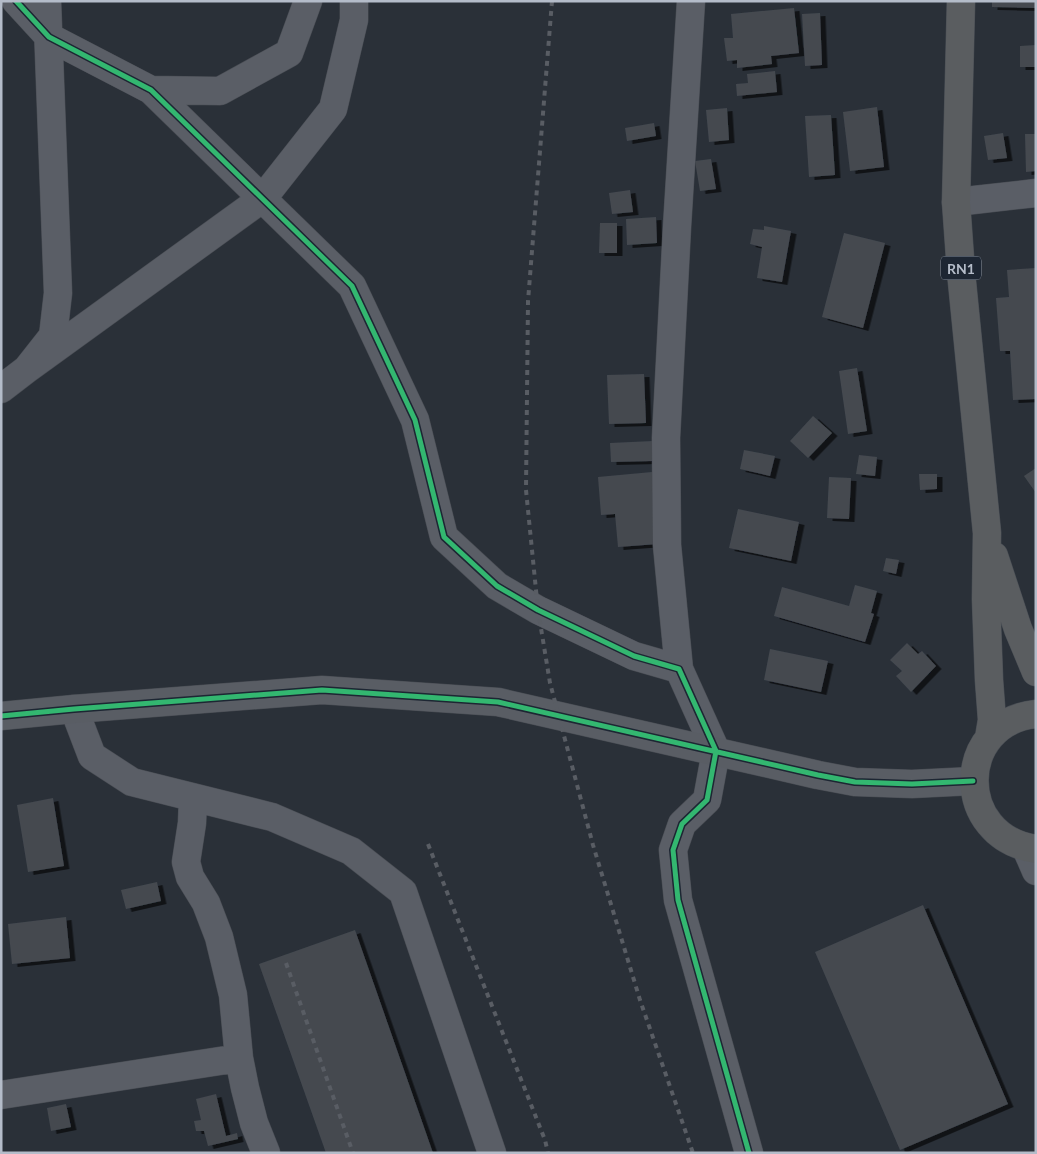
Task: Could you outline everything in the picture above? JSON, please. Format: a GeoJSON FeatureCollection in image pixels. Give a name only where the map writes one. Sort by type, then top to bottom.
{"type":"FeatureCollection","features":[{"type":"Feature","properties":{"kind":"highway","name":"RN1"},"geometry":{"type":"LineString","coordinates":[[961,1],[956,202],[961,272],[987,533],[986,599],[992,720],[989,738]]}},
{"type":"Feature","properties":{"kind":"highway","name":"RN1"},"geometry":{"type":"LineString","coordinates":[[987,533],[1018,629],[1036,672]]}},
{"type":"Feature","properties":{"kind":"highway"},"geometry":{"type":"LineString","coordinates":[[1033,856],[999,834],[988,824],[980,811],[975,796],[974,781],[981,751],[989,738],[1013,720],[1036,714]]}},
{"type":"Feature","properties":{"kind":"street"},"geometry":{"type":"LineString","coordinates":[[16,1],[48,37],[151,90],[352,286],[415,420],[444,537],[497,586],[538,610],[634,656],[679,669]]}},
{"type":"Feature","properties":{"kind":"street"},"geometry":{"type":"LineString","coordinates":[[27,369],[53,336],[58,293],[47,1]]}},
{"type":"Feature","properties":{"kind":"street"},"geometry":{"type":"LineString","coordinates":[[151,90],[220,91],[289,53],[308,1]]}},
{"type":"Feature","properties":{"kind":"street"},"geometry":{"type":"LineString","coordinates":[[1,389],[263,198],[333,109],[354,20],[354,1]]}},
{"type":"Feature","properties":{"kind":"street"},"geometry":{"type":"LineString","coordinates":[[691,1],[666,438],[667,545],[679,669],[716,751],[707,800],[682,824],[673,850],[678,900],[750,1153]]}},
{"type":"Feature","properties":{"kind":"street"},"geometry":{"type":"LineString","coordinates":[[956,202],[1036,194]]}},
{"type":"Feature","properties":{"kind":"street"},"geometry":{"type":"LineString","coordinates":[[1,716],[322,690],[498,702],[855,782],[912,784],[974,781]]}},
{"type":"Feature","properties":{"kind":"street"},"geometry":{"type":"LineString","coordinates":[[74,709],[92,756],[132,782],[272,817],[351,851],[403,892],[492,1153]]}},
{"type":"Feature","properties":{"kind":"street"},"geometry":{"type":"LineString","coordinates":[[193,798],[192,823],[186,862],[190,877],[206,903],[219,937],[233,995],[239,1058],[254,1123],[266,1153]]}},
{"type":"Feature","properties":{"kind":"street"},"geometry":{"type":"LineString","coordinates":[[1,1095],[239,1058]]}},
{"type":"Feature","properties":{"kind":"building"},"geometry":{"type":"Polygon","coordinates":[[[992,1],[1036,1],[1036,8],[992,7],[992,1]]]}},
{"type":"Feature","properties":{"kind":"building"},"geometry":{"type":"Polygon","coordinates":[[[794,8],[799,53],[771,56],[772,64],[737,68],[737,60],[727,61],[724,38],[733,38],[731,14],[794,8]]]}},
{"type":"Feature","properties":{"kind":"building"},"geometry":{"type":"Polygon","coordinates":[[[820,13],[822,65],[805,66],[802,14],[820,13]]]}},
{"type":"Feature","properties":{"kind":"building"},"geometry":{"type":"Polygon","coordinates":[[[1036,45],[1036,67],[1020,67],[1020,46],[1036,45]]]}},
{"type":"Feature","properties":{"kind":"building"},"geometry":{"type":"Polygon","coordinates":[[[775,71],[777,92],[737,96],[736,84],[748,83],[747,74],[775,71]]]}},
{"type":"Feature","properties":{"kind":"building"},"geometry":{"type":"Polygon","coordinates":[[[877,107],[884,167],[850,171],[843,112],[877,107]]]}},
{"type":"Feature","properties":{"kind":"building"},"geometry":{"type":"Polygon","coordinates":[[[727,108],[729,140],[709,142],[706,110],[727,108]]]}},
{"type":"Feature","properties":{"kind":"building"},"geometry":{"type":"Polygon","coordinates":[[[831,115],[835,175],[809,177],[805,116],[831,115]]]}},
{"type":"Feature","properties":{"kind":"building"},"geometry":{"type":"Polygon","coordinates":[[[654,123],[656,136],[627,141],[625,128],[654,123]]]}},
{"type":"Feature","properties":{"kind":"building"},"geometry":{"type":"Polygon","coordinates":[[[1003,133],[1007,158],[988,160],[984,136],[1003,133]]]}},
{"type":"Feature","properties":{"kind":"building"},"geometry":{"type":"Polygon","coordinates":[[[1025,134],[1036,134],[1036,171],[1026,172],[1025,134]]]}},
{"type":"Feature","properties":{"kind":"building"},"geometry":{"type":"Polygon","coordinates":[[[711,159],[716,189],[700,191],[695,161],[711,159]]]}},
{"type":"Feature","properties":{"kind":"building"},"geometry":{"type":"Polygon","coordinates":[[[630,190],[633,212],[612,214],[609,193],[630,190]]]}},
{"type":"Feature","properties":{"kind":"building"},"geometry":{"type":"Polygon","coordinates":[[[656,217],[657,243],[627,245],[626,219],[656,217]]]}},
{"type":"Feature","properties":{"kind":"building"},"geometry":{"type":"Polygon","coordinates":[[[600,223],[617,223],[617,253],[599,253],[600,223]]]}},
{"type":"Feature","properties":{"kind":"building"},"geometry":{"type":"Polygon","coordinates":[[[764,226],[791,231],[782,282],[757,278],[762,247],[750,244],[753,229],[764,230],[764,226]]]}},
{"type":"Feature","properties":{"kind":"building"},"geometry":{"type":"Polygon","coordinates":[[[844,233],[885,243],[863,328],[822,317],[844,233]]]}},
{"type":"Feature","properties":{"kind":"building"},"geometry":{"type":"Polygon","coordinates":[[[1036,268],[1036,399],[1013,400],[1010,351],[1000,351],[996,298],[1009,297],[1007,270],[1036,268]]]}},
{"type":"Feature","properties":{"kind":"building"},"geometry":{"type":"Polygon","coordinates":[[[857,368],[867,431],[848,434],[839,371],[857,368]]]}},
{"type":"Feature","properties":{"kind":"building"},"geometry":{"type":"Polygon","coordinates":[[[644,374],[646,423],[609,424],[607,375],[644,374]]]}},
{"type":"Feature","properties":{"kind":"building"},"geometry":{"type":"Polygon","coordinates":[[[813,416],[832,433],[808,458],[790,441],[813,416]]]}},
{"type":"Feature","properties":{"kind":"building"},"geometry":{"type":"Polygon","coordinates":[[[653,441],[653,461],[611,462],[610,443],[653,441]]]}},
{"type":"Feature","properties":{"kind":"building"},"geometry":{"type":"Polygon","coordinates":[[[744,450],[775,456],[770,476],[740,469],[744,450]]]}},
{"type":"Feature","properties":{"kind":"building"},"geometry":{"type":"Polygon","coordinates":[[[859,455],[877,457],[875,476],[856,474],[859,455]]]}},
{"type":"Feature","properties":{"kind":"building"},"geometry":{"type":"Polygon","coordinates":[[[1036,468],[1036,493],[1024,476],[1036,468]]]}},
{"type":"Feature","properties":{"kind":"building"},"geometry":{"type":"Polygon","coordinates":[[[652,472],[658,544],[618,547],[615,514],[601,515],[598,477],[652,472]]]}},
{"type":"Feature","properties":{"kind":"building"},"geometry":{"type":"Polygon","coordinates":[[[919,474],[937,474],[937,489],[920,490],[919,474]]]}},
{"type":"Feature","properties":{"kind":"building"},"geometry":{"type":"Polygon","coordinates":[[[829,477],[851,478],[849,519],[827,518],[829,477]]]}},
{"type":"Feature","properties":{"kind":"building"},"geometry":{"type":"Polygon","coordinates":[[[738,509],[799,522],[791,561],[729,548],[738,509]]]}},
{"type":"Feature","properties":{"kind":"building"},"geometry":{"type":"Polygon","coordinates":[[[886,558],[899,560],[896,574],[883,571],[886,558]]]}},
{"type":"Feature","properties":{"kind":"building"},"geometry":{"type":"Polygon","coordinates":[[[855,585],[877,591],[871,613],[874,614],[865,642],[774,616],[782,587],[849,606],[855,585]]]}},
{"type":"Feature","properties":{"kind":"building"},"geometry":{"type":"Polygon","coordinates":[[[907,643],[918,654],[922,651],[936,666],[911,692],[896,676],[902,671],[890,660],[907,643]]]}},
{"type":"Feature","properties":{"kind":"building"},"geometry":{"type":"Polygon","coordinates":[[[770,649],[828,661],[821,692],[764,680],[770,649]]]}},
{"type":"Feature","properties":{"kind":"building"},"geometry":{"type":"Polygon","coordinates":[[[53,798],[64,866],[28,872],[17,805],[53,798]]]}},
{"type":"Feature","properties":{"kind":"building"},"geometry":{"type":"Polygon","coordinates":[[[157,882],[161,901],[126,909],[121,890],[157,882]]]}},
{"type":"Feature","properties":{"kind":"building"},"geometry":{"type":"Polygon","coordinates":[[[923,905],[1008,1104],[900,1150],[815,952],[923,905]]]}},
{"type":"Feature","properties":{"kind":"building"},"geometry":{"type":"Polygon","coordinates":[[[66,917],[70,958],[12,964],[8,924],[66,917]]]}},
{"type":"Feature","properties":{"kind":"building"},"geometry":{"type":"Polygon","coordinates":[[[355,930],[433,1153],[326,1153],[259,964],[355,930]]]}},
{"type":"Feature","properties":{"kind":"building"},"geometry":{"type":"Polygon","coordinates":[[[216,1094],[226,1136],[237,1133],[238,1139],[208,1146],[204,1131],[196,1131],[194,1121],[201,1120],[196,1099],[216,1094]]]}},
{"type":"Feature","properties":{"kind":"building"},"geometry":{"type":"Polygon","coordinates":[[[66,1104],[71,1127],[51,1131],[47,1108],[66,1104]]]}},
{"type":"Feature","properties":{"kind":"railway"},"geometry":{"type":"LineString","coordinates":[[552,1],[528,301],[526,490],[538,610],[550,683],[593,845],[640,1000],[693,1153]]}},
{"type":"Feature","properties":{"kind":"railway"},"geometry":{"type":"LineString","coordinates":[[428,844],[545,1140],[548,1153]]}},
{"type":"Feature","properties":{"kind":"railway"},"geometry":{"type":"LineString","coordinates":[[286,963],[353,1153]]}},
{"type":"Feature","properties":{"kind":"cycle path"},"geometry":{"type":"LineString","coordinates":[[16,1],[49,37],[151,90],[352,286],[415,420],[444,537],[497,586],[538,610],[634,656],[679,669],[716,751],[707,800],[682,824],[673,850],[678,900],[749,1153]]}},
{"type":"Feature","properties":{"kind":"cycle path"},"geometry":{"type":"LineString","coordinates":[[1,716],[322,690],[498,702],[855,782],[912,784],[973,781]]}}]}
